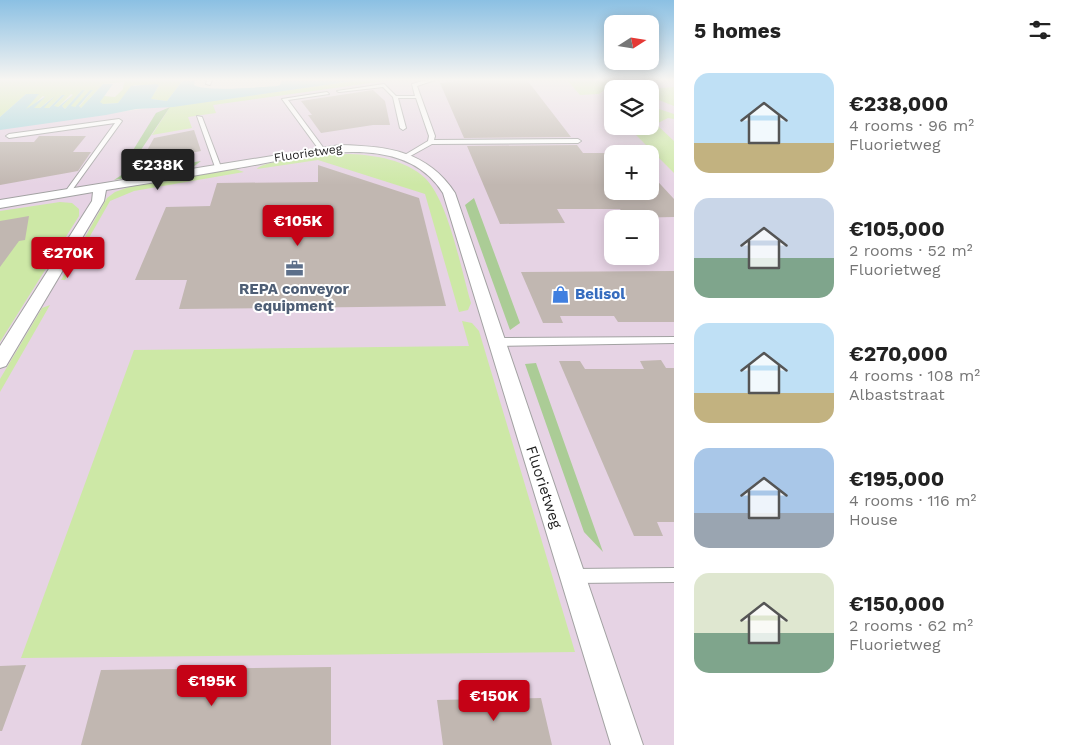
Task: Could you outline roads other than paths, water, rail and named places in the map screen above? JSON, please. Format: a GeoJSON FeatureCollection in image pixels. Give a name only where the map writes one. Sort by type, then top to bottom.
{"type":"FeatureCollection","features":[{"type":"Feature","properties":{"kind":"street","name":"Fluorietweg"},"geometry":{"type":"LineString","coordinates":[[0,204],[322,150],[365,149],[405,157],[426,167],[446,186],[627,745]]}},
{"type":"Feature","properties":{"kind":"street"},"geometry":{"type":"LineString","coordinates":[[0,361],[98,201],[101,186]]}},
{"type":"Feature","properties":{"kind":"lane"},"geometry":{"type":"LineString","coordinates":[[296,115],[322,150]]}},
{"type":"Feature","properties":{"kind":"lane"},"geometry":{"type":"LineString","coordinates":[[400,115],[403,128]]}},
{"type":"Feature","properties":{"kind":"lane"},"geometry":{"type":"LineString","coordinates":[[424,115],[432,136],[431,142]]}},
{"type":"Feature","properties":{"kind":"lane"},"geometry":{"type":"LineString","coordinates":[[199,117],[218,167]]}},
{"type":"Feature","properties":{"kind":"lane"},"geometry":{"type":"LineString","coordinates":[[9,136],[120,121],[68,192]]}},
{"type":"Feature","properties":{"kind":"lane"},"geometry":{"type":"LineString","coordinates":[[405,157],[431,142],[578,141]]}},
{"type":"Feature","properties":{"kind":"lane"},"geometry":{"type":"LineString","coordinates":[[497,342],[674,340]]}},
{"type":"Feature","properties":{"kind":"lane"},"geometry":{"type":"LineString","coordinates":[[572,576],[674,575]]}},
{"type":"Feature","properties":{"kind":"water"},"geometry":{"type":"Polygon","coordinates":[[[3,115],[107,115],[0,130],[0,117],[3,115]]]}},
{"type":"Feature","properties":{"kind":"place","name":"REPA conveyor equipment"},"geometry":{"type":"Point","coordinates":[294,268]}},
{"type":"Feature","properties":{"kind":"place","name":"Belisol"},"geometry":{"type":"Point","coordinates":[561,294]}}]}
